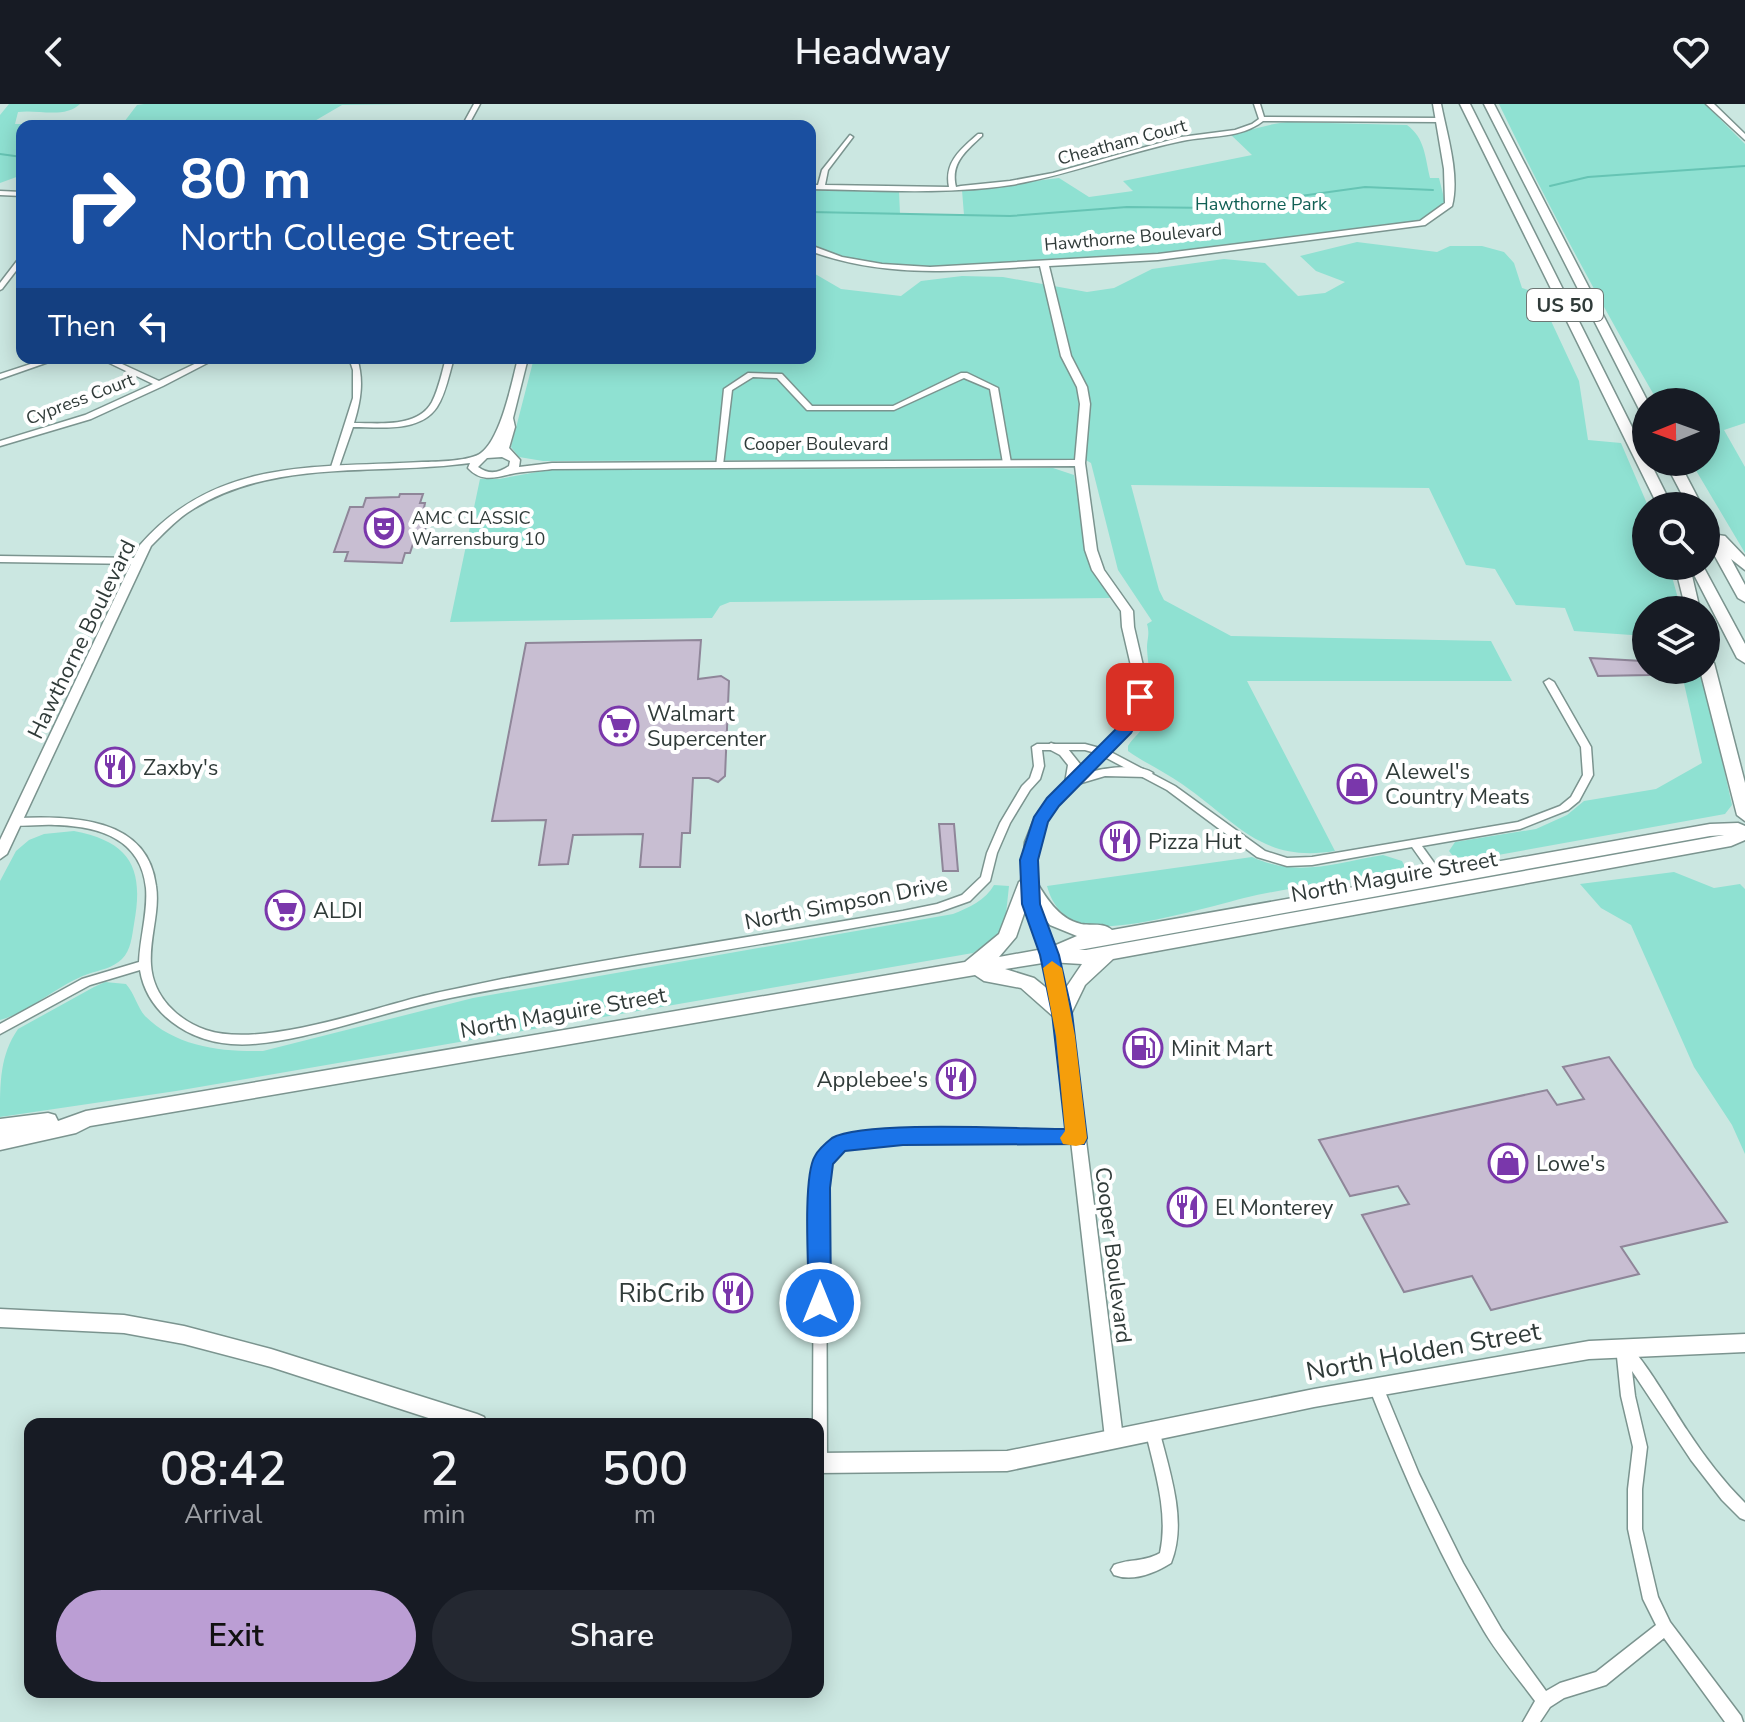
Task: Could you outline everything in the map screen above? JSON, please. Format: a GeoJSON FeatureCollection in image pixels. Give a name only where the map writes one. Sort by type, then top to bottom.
{"type":"FeatureCollection","features":[{"type":"Feature","properties":{"kind":"main road","name":"US 50"},"geometry":{"type":"LineString","coordinates":[[1465,104],[1658,492]]}},
{"type":"Feature","properties":{"kind":"main road","name":"US 50"},"geometry":{"type":"LineString","coordinates":[[1489,104],[1634,388]]}},
{"type":"Feature","properties":{"kind":"main road"},"geometry":{"type":"LineString","coordinates":[[1720,540],[1745,566]]}},
{"type":"Feature","properties":{"kind":"main road"},"geometry":{"type":"LineString","coordinates":[[1720,551],[1745,598]]}},
{"type":"Feature","properties":{"kind":"main road"},"geometry":{"type":"LineString","coordinates":[[1703,580],[1745,658]]}},
{"type":"Feature","properties":{"kind":"main road"},"geometry":{"type":"LineString","coordinates":[[1711,684],[1745,815]]}},
{"type":"Feature","properties":{"kind":"main road","name":"North Maguire Street"},"geometry":{"type":"LineString","coordinates":[[0,1142],[76,1125],[86,1119],[685,1015],[961,972],[1049,955],[1077,943],[1710,830],[1745,830]]}},
{"type":"Feature","properties":{"kind":"main road","name":"North Maguire Street"},"geometry":{"type":"LineString","coordinates":[[1049,955],[1086,957],[1731,840],[1745,830]]}},
{"type":"Feature","properties":{"kind":"main road"},"geometry":{"type":"LineString","coordinates":[[1028,882],[1043,909],[1058,922],[1074,929],[1094,932],[1149,930]]}},
{"type":"Feature","properties":{"kind":"main road"},"geometry":{"type":"LineString","coordinates":[[961,972],[1004,943],[1028,882]]}},
{"type":"Feature","properties":{"kind":"main road"},"geometry":{"type":"LineString","coordinates":[[961,972],[1002,975],[1034,985],[1062,1013],[1073,984],[1113,952]]}},
{"type":"Feature","properties":{"kind":"main road","name":"North Maguire Street"},"geometry":{"type":"LineString","coordinates":[[0,1127],[78,1117],[86,1119]]}},
{"type":"Feature","properties":{"kind":"main road"},"geometry":{"type":"LineString","coordinates":[[0,1318],[124,1324],[184,1335],[271,1358],[458,1418]]}},
{"type":"Feature","properties":{"kind":"main road","name":"North Holden Street"},"geometry":{"type":"LineString","coordinates":[[824,1463],[1007,1461],[1152,1429],[1589,1350],[1745,1343]]}},
{"type":"Feature","properties":{"kind":"street"},"geometry":{"type":"LineString","coordinates":[[1257,104],[1262,119]]}},
{"type":"Feature","properties":{"kind":"street","name":"Hawthorne Boulevard"},"geometry":{"type":"LineString","coordinates":[[816,250],[840,259],[882,267],[930,270],[1158,257],[1422,223],[1449,204],[1452,188],[1437,104]]}},
{"type":"Feature","properties":{"kind":"street"},"geometry":{"type":"LineString","coordinates":[[1710,104],[1745,138]]}},
{"type":"Feature","properties":{"kind":"street","name":"Cheatham Court"},"geometry":{"type":"LineString","coordinates":[[816,187],[953,188],[1000,185],[1058,174],[1183,139],[1247,128],[1262,119],[1439,120]]}},
{"type":"Feature","properties":{"kind":"street"},"geometry":{"type":"LineString","coordinates":[[953,188],[949,171],[952,163],[980,135]]}},
{"type":"Feature","properties":{"kind":"street"},"geometry":{"type":"LineString","coordinates":[[821,187],[825,170],[850,137]]}},
{"type":"Feature","properties":{"kind":"street","name":"Cooper Boulevard"},"geometry":{"type":"LineString","coordinates":[[1044,263],[1066,356],[1082,387],[1085,404],[1080,463],[1091,550],[1098,570],[1127,611],[1141,683],[1138,707],[1125,730],[1071,782],[1040,822],[1032,842],[1028,882],[1062,1013],[1114,1438]]}},
{"type":"Feature","properties":{"kind":"street"},"geometry":{"type":"LineString","coordinates":[[0,288],[16,266]]}},
{"type":"Feature","properties":{"kind":"street"},"geometry":{"type":"LineString","coordinates":[[10,273],[16,273]]}},
{"type":"Feature","properties":{"kind":"street"},"geometry":{"type":"LineString","coordinates":[[0,377],[38,364]]}},
{"type":"Feature","properties":{"kind":"street"},"geometry":{"type":"LineString","coordinates":[[116,364],[160,384]]}},
{"type":"Feature","properties":{"kind":"street","name":"Cypress Court"},"geometry":{"type":"LineString","coordinates":[[0,444],[65,425],[201,364]]}},
{"type":"Feature","properties":{"kind":"street"},"geometry":{"type":"LineString","coordinates":[[335,467],[359,379],[355,364]]}},
{"type":"Feature","properties":{"kind":"street"},"geometry":{"type":"LineString","coordinates":[[347,425],[410,422],[427,414],[433,407],[448,364]]}},
{"type":"Feature","properties":{"kind":"street"},"geometry":{"type":"LineString","coordinates":[[510,471],[516,464],[504,448],[522,364]]}},
{"type":"Feature","properties":{"kind":"street"},"geometry":{"type":"LineString","coordinates":[[719,465],[728,389],[751,375],[779,376],[810,408],[894,408],[964,375],[994,388],[1007,463]]}},
{"type":"Feature","properties":{"kind":"street"},"geometry":{"type":"LineString","coordinates":[[475,471],[473,465],[494,445],[499,427],[508,418]]}},
{"type":"Feature","properties":{"kind":"street","name":"Cooper Boulevard"},"geometry":{"type":"LineString","coordinates":[[482,457],[510,456],[552,466]]}},
{"type":"Feature","properties":{"kind":"street","name":"Hawthorne Boulevard"},"geometry":{"type":"LineString","coordinates":[[0,854],[146,545],[170,519],[210,493],[278,473],[335,467],[431,465],[482,457]]}},
{"type":"Feature","properties":{"kind":"street","name":"Cooper Boulevard"},"geometry":{"type":"LineString","coordinates":[[475,471],[491,476],[552,466],[1080,463]]}},
{"type":"Feature","properties":{"kind":"street","name":"Hawthorne Boulevard"},"geometry":{"type":"LineString","coordinates":[[431,465],[475,471]]}},
{"type":"Feature","properties":{"kind":"street"},"geometry":{"type":"LineString","coordinates":[[0,559],[139,561]]}},
{"type":"Feature","properties":{"kind":"street"},"geometry":{"type":"LineString","coordinates":[[1051,747],[1085,747],[1103,752],[1171,788],[1247,846],[1275,859],[1312,861],[1533,822],[1575,799],[1588,775],[1586,747],[1549,682]]}},
{"type":"Feature","properties":{"kind":"street","name":"North Simpson Drive"},"geometry":{"type":"LineString","coordinates":[[15,822],[91,824],[107,829],[137,850],[151,877],[145,964],[157,1001],[171,1016],[212,1037],[235,1039],[282,1035],[467,991],[939,908],[966,898],[986,878],[996,840],[1026,788],[1035,779],[1039,766],[1037,747],[1051,747]]}},
{"type":"Feature","properties":{"kind":"street"},"geometry":{"type":"LineString","coordinates":[[1051,747],[1064,752],[1074,764],[1071,782],[1104,772],[1147,773]]}},
{"type":"Feature","properties":{"kind":"street"},"geometry":{"type":"LineString","coordinates":[[1414,842],[1440,878]]}},
{"type":"Feature","properties":{"kind":"street"},"geometry":{"type":"LineString","coordinates":[[0,1029],[86,982],[145,964]]}},
{"type":"Feature","properties":{"kind":"street"},"geometry":{"type":"LineString","coordinates":[[819,1418],[820,1188],[823,1160],[829,1152],[854,1140],[903,1137],[1076,1138]]}},
{"type":"Feature","properties":{"kind":"street"},"geometry":{"type":"LineString","coordinates":[[1623,1347],[1651,1384],[1705,1471],[1745,1513]]}},
{"type":"Feature","properties":{"kind":"street"},"geometry":{"type":"LineString","coordinates":[[1623,1347],[1628,1396],[1640,1447],[1635,1489],[1635,1529],[1651,1599],[1665,1627],[1735,1722]]}},
{"type":"Feature","properties":{"kind":"street"},"geometry":{"type":"LineString","coordinates":[[1376,1387],[1408,1469],[1444,1544],[1491,1627],[1544,1701]]}},
{"type":"Feature","properties":{"kind":"street"},"geometry":{"type":"LineString","coordinates":[[1119,1570],[1150,1567],[1166,1558],[1171,1542],[1170,1520],[1152,1429]]}},
{"type":"Feature","properties":{"kind":"street"},"geometry":{"type":"LineString","coordinates":[[1531,1722],[1544,1701],[1560,1691],[1600,1679],[1665,1627]]}},
{"type":"Feature","properties":{"kind":"green space"},"geometry":{"type":"Polygon","coordinates":[[[9,104],[80,104],[67,111],[18,112],[15,124],[16,177],[0,183],[0,115],[9,104]]]}},
{"type":"Feature","properties":{"kind":"green space"},"geometry":{"type":"Polygon","coordinates":[[[418,104],[342,105],[316,120],[126,120],[137,105],[418,104]]]}},
{"type":"Feature","properties":{"kind":"green space"},"geometry":{"type":"Polygon","coordinates":[[[1499,104],[1705,104],[1745,144],[1745,423],[1724,430],[1745,467],[1745,553],[1720,511],[1720,492],[1709,492],[1699,476],[1720,476],[1720,388],[1650,388],[1536,180],[1499,104]]]}},
{"type":"Feature","properties":{"kind":"green space","name":"Hawthorne Park"},"geometry":{"type":"Polygon","coordinates":[[[1272,124],[1407,125],[1421,142],[1430,178],[1439,178],[1445,202],[1423,220],[1410,224],[1145,257],[913,268],[852,260],[816,247],[816,190],[899,191],[900,214],[964,215],[962,190],[1059,178],[1089,197],[1133,191],[1123,181],[1252,155],[1230,134],[1272,124]]]}},
{"type":"Feature","properties":{"kind":"green space"},"geometry":{"type":"Polygon","coordinates":[[[1357,242],[1437,252],[1450,246],[1482,246],[1504,252],[1514,263],[1522,288],[1538,293],[1579,381],[1588,440],[1621,443],[1632,476],[1635,476],[1642,492],[1632,492],[1632,580],[1673,580],[1677,596],[1632,596],[1632,635],[1574,631],[1565,608],[1516,605],[1495,569],[1466,565],[1429,488],[1131,485],[1164,600],[1231,636],[1491,641],[1512,681],[1247,681],[1335,851],[1309,853],[1269,845],[1251,836],[1175,780],[1128,751],[1151,707],[1147,624],[1152,621],[1118,570],[1091,463],[1084,459],[543,461],[519,457],[511,447],[532,364],[816,364],[816,274],[841,289],[901,296],[921,281],[962,276],[1003,277],[1087,292],[1114,288],[1152,269],[1224,259],[1265,263],[1298,296],[1325,293],[1345,282],[1316,271],[1300,256],[1357,242]]]}},
{"type":"Feature","properties":{"kind":"green space"},"geometry":{"type":"Polygon","coordinates":[[[1053,468],[1074,475],[1090,554],[1110,598],[730,602],[720,606],[712,618],[450,622],[480,479],[499,479],[548,470],[1053,468]]]}},
{"type":"Feature","properties":{"kind":"green space"},"geometry":{"type":"Polygon","coordinates":[[[1684,684],[1705,684],[1732,805],[1725,814],[1470,860],[1453,856],[1449,851],[1455,842],[1536,829],[1567,815],[1584,801],[1656,789],[1702,763],[1684,684]]]}},
{"type":"Feature","properties":{"kind":"green space"},"geometry":{"type":"Polygon","coordinates":[[[74,831],[109,843],[130,861],[135,874],[137,905],[129,947],[115,965],[77,979],[23,1011],[0,1020],[0,881],[16,851],[29,840],[44,834],[74,831]]]}},
{"type":"Feature","properties":{"kind":"green space"},"geometry":{"type":"Polygon","coordinates":[[[1383,855],[1402,861],[1405,867],[1401,872],[1263,894],[1115,926],[1082,924],[1069,918],[1055,904],[1047,886],[1252,857],[1285,867],[1301,868],[1383,855]]]}},
{"type":"Feature","properties":{"kind":"green space"},"geometry":{"type":"Polygon","coordinates":[[[1674,872],[1714,888],[1740,884],[1745,889],[1745,1154],[1732,1125],[1694,1067],[1631,925],[1601,908],[1580,884],[1674,872]]]}},
{"type":"Feature","properties":{"kind":"green space"},"geometry":{"type":"Polygon","coordinates":[[[994,885],[1009,886],[1004,932],[973,953],[176,1091],[0,1117],[4,1059],[18,1029],[105,982],[126,984],[145,1016],[171,1035],[216,1049],[263,1051],[473,998],[953,914],[981,899],[994,885]]]}},
{"type":"Feature","properties":{"kind":"building","name":"AMC CLASSIC Warrensburg 10"},"geometry":{"type":"Polygon","coordinates":[[[400,494],[423,494],[420,503],[425,503],[423,513],[430,513],[421,543],[413,544],[410,553],[405,553],[402,563],[345,561],[348,552],[334,552],[350,507],[363,507],[366,498],[399,497],[400,494]]]}},
{"type":"Feature","properties":{"kind":"building","name":"Walmart Supercenter"},"geometry":{"type":"Polygon","coordinates":[[[701,640],[698,679],[721,676],[729,681],[725,776],[718,782],[709,778],[693,778],[690,833],[682,833],[680,867],[640,867],[643,834],[573,835],[568,864],[539,865],[546,820],[492,821],[526,643],[701,640]]]}},
{"type":"Feature","properties":{"kind":"building"},"geometry":{"type":"Polygon","coordinates":[[[1590,658],[1632,660],[1632,675],[1598,676],[1590,658]]]}},
{"type":"Feature","properties":{"kind":"building"},"geometry":{"type":"Polygon","coordinates":[[[939,824],[954,824],[958,871],[943,871],[939,824]]]}},
{"type":"Feature","properties":{"kind":"building","name":"Lowe's"},"geometry":{"type":"Polygon","coordinates":[[[1609,1057],[1727,1222],[1621,1247],[1639,1274],[1491,1310],[1472,1276],[1404,1292],[1362,1215],[1409,1204],[1398,1186],[1350,1196],[1319,1140],[1547,1090],[1557,1105],[1584,1099],[1563,1067],[1609,1057]]]}},
{"type":"Feature","properties":{"kind":"waterway"},"geometry":{"type":"LineString","coordinates":[[0,154],[16,156]]}},
{"type":"Feature","properties":{"kind":"waterway"},"geometry":{"type":"LineString","coordinates":[[1550,186],[1588,177],[1745,166]]}},
{"type":"Feature","properties":{"kind":"waterway"},"geometry":{"type":"LineString","coordinates":[[816,212],[1010,216],[1127,207],[1215,208],[1365,187],[1433,190]]}},
{"type":"Feature","properties":{"kind":"slow traffic"},"geometry":{"type":"LineString","coordinates":[[1052,968],[1066,1036],[1076,1138],[1071,1138]]}},
{"type":"Feature","properties":{"kind":"place","name":"AMC CLASSIC Warrensburg 10"},"geometry":{"type":"Point","coordinates":[384,528]}},
{"type":"Feature","properties":{"kind":"place","name":"Walmart Supercenter"},"geometry":{"type":"Point","coordinates":[619,726]}},
{"type":"Feature","properties":{"kind":"place","name":"Zaxby's"},"geometry":{"type":"Point","coordinates":[115,767]}},
{"type":"Feature","properties":{"kind":"place","name":"Alewel's Country Meats"},"geometry":{"type":"Point","coordinates":[1357,784]}},
{"type":"Feature","properties":{"kind":"place","name":"Pizza Hut"},"geometry":{"type":"Point","coordinates":[1120,841]}},
{"type":"Feature","properties":{"kind":"place","name":"ALDI"},"geometry":{"type":"Point","coordinates":[285,910]}},
{"type":"Feature","properties":{"kind":"place","name":"Minit Mart"},"geometry":{"type":"Point","coordinates":[1143,1048]}},
{"type":"Feature","properties":{"kind":"place","name":"Applebee's"},"geometry":{"type":"Point","coordinates":[956,1079]}},
{"type":"Feature","properties":{"kind":"place","name":"Lowe's"},"geometry":{"type":"Point","coordinates":[1508,1163]}},
{"type":"Feature","properties":{"kind":"place","name":"El Monterey"},"geometry":{"type":"Point","coordinates":[1187,1207]}},
{"type":"Feature","properties":{"kind":"place","name":"RibCrib"},"geometry":{"type":"Point","coordinates":[733,1293]}},
{"type":"Feature","properties":{"kind":"route"},"geometry":{"type":"LineString","coordinates":[[820,1303],[820,1188],[823,1160],[838,1145],[854,1140],[903,1137],[1076,1138],[1066,1036],[1049,955],[1031,904],[1029,860],[1040,822],[1053,802],[1125,730],[1140,697]]}}]}
